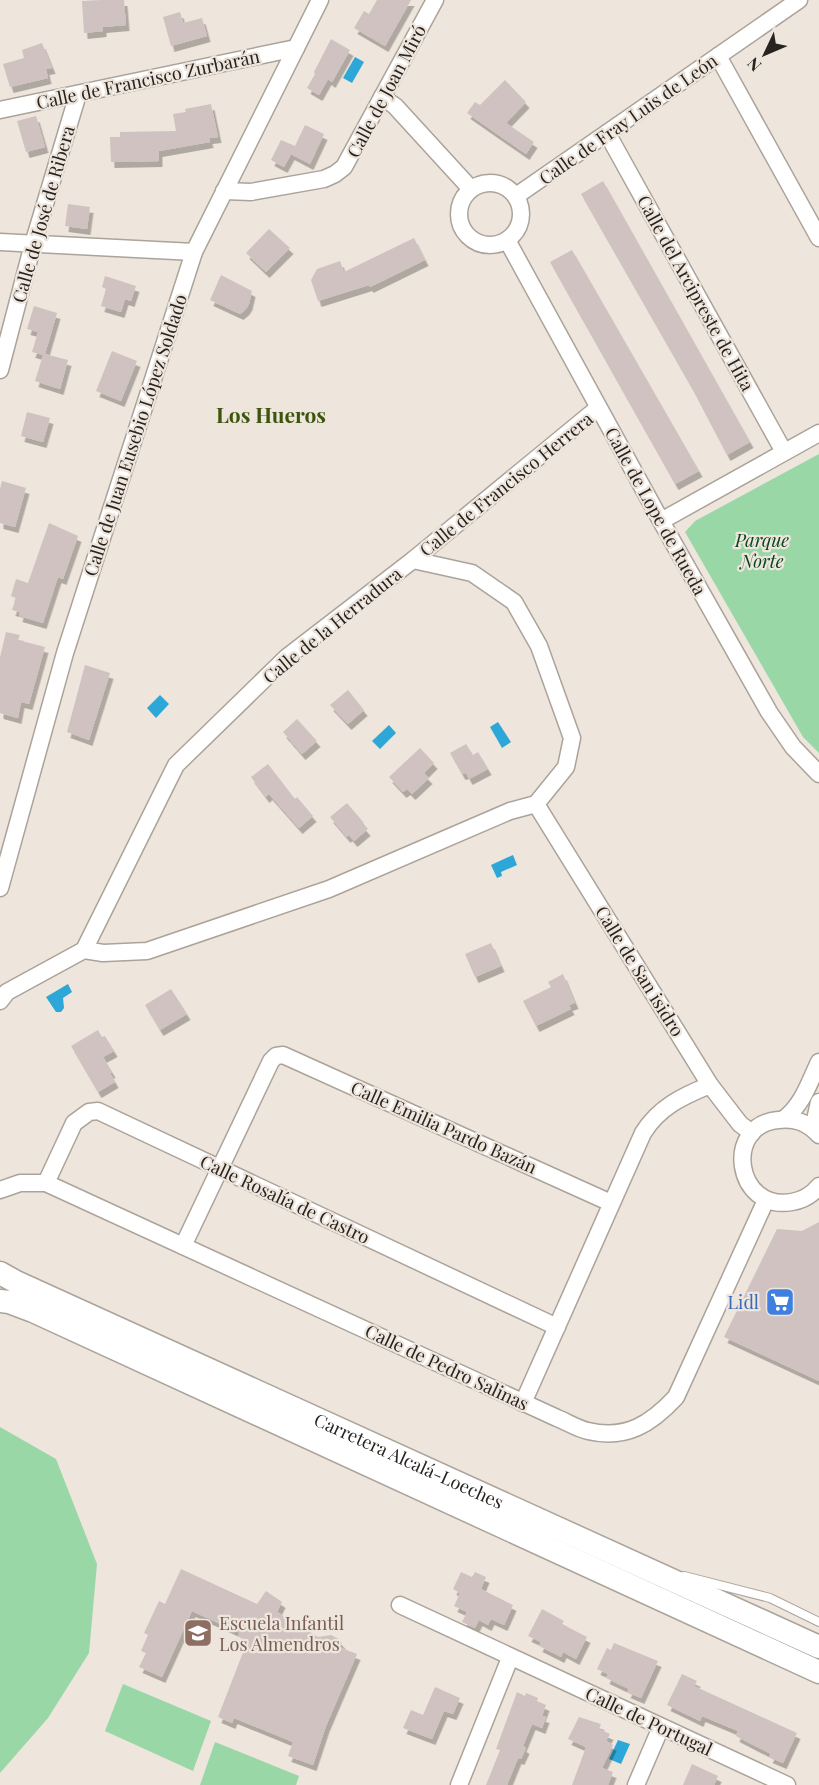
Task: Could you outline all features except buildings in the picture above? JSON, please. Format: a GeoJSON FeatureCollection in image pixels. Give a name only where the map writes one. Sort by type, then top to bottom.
{"type":"FeatureCollection","features":[{"type":"Feature","properties":{"kind":"main road","name":"Carretera Alcalá-Loeches"},"geometry":{"type":"LineString","coordinates":[[0,1273],[819,1647]]}},
{"type":"Feature","properties":{"kind":"main road","name":"Carretera Alcalá-Loeches"},"geometry":{"type":"LineString","coordinates":[[0,1301],[9,1302],[43,1316],[819,1672]]}},
{"type":"Feature","properties":{"kind":"street","name":"Calle de Juan Eusebio López Soldado"},"geometry":{"type":"LineString","coordinates":[[0,888],[65,652],[194,252],[320,0]]}},
{"type":"Feature","properties":{"kind":"street","name":"Calle de Joan Miró"},"geometry":{"type":"LineString","coordinates":[[224,191],[250,192],[324,179],[344,167],[435,0]]}},
{"type":"Feature","properties":{"kind":"street","name":"Calle de Fray Luis de León"},"geometry":{"type":"LineString","coordinates":[[516,196],[799,0]]}},
{"type":"Feature","properties":{"kind":"street","name":"Calle de Francisco Zurbarán"},"geometry":{"type":"LineString","coordinates":[[0,110],[296,48]]}},
{"type":"Feature","properties":{"kind":"street"},"geometry":{"type":"LineString","coordinates":[[718,56],[819,238]]}},
{"type":"Feature","properties":{"kind":"street","name":"Calle de José de Ribera"},"geometry":{"type":"LineString","coordinates":[[0,370],[33,243],[78,94]]}},
{"type":"Feature","properties":{"kind":"street"},"geometry":{"type":"LineString","coordinates":[[382,97],[395,106],[471,189]]}},
{"type":"Feature","properties":{"kind":"street","name":"Calle del Arcipreste de Hita"},"geometry":{"type":"LineString","coordinates":[[608,133],[784,452]]}},
{"type":"Feature","properties":{"kind":"street"},"geometry":{"type":"LineString","coordinates":[[485,183],[497,183],[509,188],[516,196],[521,214],[519,226],[507,240],[486,245],[466,234],[459,218],[459,207],[465,194],[471,189],[485,183]]}},
{"type":"Feature","properties":{"kind":"street","name":"Calle de Lope de Rueda"},"geometry":{"type":"LineString","coordinates":[[507,240],[598,408],[769,712],[793,747],[819,774]]}},
{"type":"Feature","properties":{"kind":"street"},"geometry":{"type":"LineString","coordinates":[[0,242],[194,252]]}},
{"type":"Feature","properties":{"kind":"street","name":"Calle de Francisco Herrera"},"geometry":{"type":"LineString","coordinates":[[413,560],[598,408]]}},
{"type":"Feature","properties":{"kind":"street"},"geometry":{"type":"LineString","coordinates":[[661,521],[819,433]]}},
{"type":"Feature","properties":{"kind":"street","name":"Calle de la Herradura"},"geometry":{"type":"LineString","coordinates":[[84,950],[176,765],[287,657],[413,560],[472,573],[514,602],[539,646],[572,738],[566,767],[536,804]]}},
{"type":"Feature","properties":{"kind":"street"},"geometry":{"type":"LineString","coordinates":[[0,1001],[7,992],[84,950],[103,953],[147,951],[330,889],[510,811],[536,804]]}},
{"type":"Feature","properties":{"kind":"street","name":"Calle de San isidro"},"geometry":{"type":"LineString","coordinates":[[536,804],[710,1085],[740,1124],[752,1132]]}},
{"type":"Feature","properties":{"kind":"street","name":"Calle Emilia Pardo Bazán"},"geometry":{"type":"LineString","coordinates":[[221,1170],[271,1061],[276,1056],[283,1055],[611,1203]]}},
{"type":"Feature","properties":{"kind":"street"},"geometry":{"type":"LineString","coordinates":[[784,1119],[796,1109],[819,1062]]}},
{"type":"Feature","properties":{"kind":"street"},"geometry":{"type":"LineString","coordinates":[[523,1403],[611,1203],[649,1123],[661,1110],[680,1098],[710,1085]]}},
{"type":"Feature","properties":{"kind":"street"},"geometry":{"type":"LineString","coordinates":[[819,1102],[815,1120],[819,1134]]}},
{"type":"Feature","properties":{"kind":"street","name":"Calle Rosalía de Castro"},"geometry":{"type":"LineString","coordinates":[[46,1183],[74,1123],[89,1112],[98,1112],[557,1327]]}},
{"type":"Feature","properties":{"kind":"street"},"geometry":{"type":"LineString","coordinates":[[818,1188],[802,1200],[782,1204],[766,1200],[750,1186],[743,1171],[742,1151],[752,1132],[769,1120],[792,1118],[812,1127],[819,1134]]}},
{"type":"Feature","properties":{"kind":"street"},"geometry":{"type":"LineString","coordinates":[[183,1246],[221,1170]]}},
{"type":"Feature","properties":{"kind":"street","name":"Calle de Pedro Salinas"},"geometry":{"type":"LineString","coordinates":[[0,1196],[8,1187],[33,1182],[46,1183],[523,1403],[588,1431],[613,1434],[639,1428],[658,1416],[676,1397],[766,1200]]}},
{"type":"Feature","properties":{"kind":"street","name":"Calle de Portugal"},"geometry":{"type":"LineString","coordinates":[[400,1605],[787,1785]]}},
{"type":"Feature","properties":{"kind":"street"},"geometry":{"type":"LineString","coordinates":[[459,1785],[510,1658]]}},
{"type":"Feature","properties":{"kind":"street"},"geometry":{"type":"LineString","coordinates":[[636,1785],[661,1727]]}},
{"type":"Feature","properties":{"kind":"lane"},"geometry":{"type":"LineString","coordinates":[[640,1565],[770,1598],[819,1622]]}},
{"type":"Feature","properties":{"kind":"green space","name":"Parque Norte"},"geometry":{"type":"Polygon","coordinates":[[[819,454],[819,753],[803,737],[685,532],[695,521],[819,454]]]}},
{"type":"Feature","properties":{"kind":"green space"},"geometry":{"type":"Polygon","coordinates":[[[0,1427],[56,1459],[97,1564],[89,1653],[48,1718],[0,1773],[0,1427]]]}},
{"type":"Feature","properties":{"kind":"green space"},"geometry":{"type":"Polygon","coordinates":[[[123,1684],[211,1721],[193,1771],[105,1731],[123,1684]]]}},
{"type":"Feature","properties":{"kind":"green space"},"geometry":{"type":"Polygon","coordinates":[[[215,1742],[299,1776],[296,1785],[200,1785],[215,1742]]]}},
{"type":"Feature","properties":{"kind":"water"},"geometry":{"type":"Polygon","coordinates":[[[355,57],[364,62],[352,83],[343,78],[355,57]]]}},
{"type":"Feature","properties":{"kind":"water"},"geometry":{"type":"Polygon","coordinates":[[[160,695],[169,704],[156,718],[147,708],[160,695]]]}},
{"type":"Feature","properties":{"kind":"water"},"geometry":{"type":"Polygon","coordinates":[[[498,722],[511,742],[502,748],[490,727],[498,722]]]}},
{"type":"Feature","properties":{"kind":"water"},"geometry":{"type":"Polygon","coordinates":[[[389,725],[396,733],[380,749],[372,741],[389,725]]]}},
{"type":"Feature","properties":{"kind":"water"},"geometry":{"type":"Polygon","coordinates":[[[513,855],[517,865],[501,872],[502,876],[497,878],[491,865],[513,855]]]}},
{"type":"Feature","properties":{"kind":"water"},"geometry":{"type":"Polygon","coordinates":[[[68,984],[72,992],[63,998],[64,1008],[61,1012],[56,1012],[46,997],[68,984]]]}},
{"type":"Feature","properties":{"kind":"water"},"geometry":{"type":"Polygon","coordinates":[[[618,1740],[630,1744],[621,1764],[609,1759],[618,1740]]]}},
{"type":"Feature","properties":{"kind":"place","name":"Lidl"},"geometry":{"type":"Point","coordinates":[780,1302]}},
{"type":"Feature","properties":{"kind":"place","name":"Escuela Infantil Los Almendros"},"geometry":{"type":"Point","coordinates":[198,1633]}},
{"type":"Feature","properties":{"kind":"district","name":"Los Hueros"},"geometry":{"type":"Point","coordinates":[271,414]}}]}
